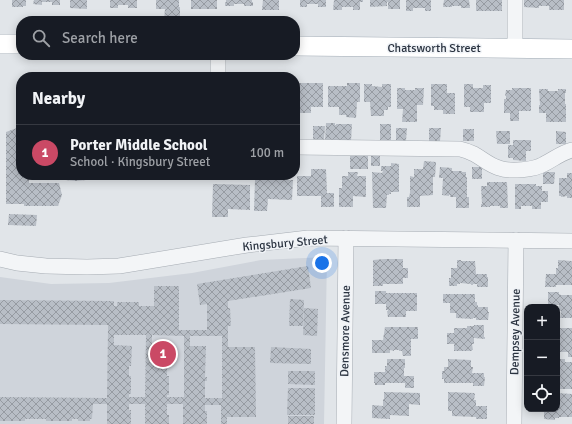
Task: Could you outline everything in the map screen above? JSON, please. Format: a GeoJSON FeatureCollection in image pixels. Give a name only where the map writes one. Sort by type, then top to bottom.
{"type":"FeatureCollection","features":[{"type":"Feature","properties":{"kind":"main road"},"geometry":{"type":"LineString","coordinates":[[0,44],[16,44]]}},
{"type":"Feature","properties":{"kind":"main road","name":"Chatsworth Street"},"geometry":{"type":"LineString","coordinates":[[300,46],[572,49]]}},
{"type":"Feature","properties":{"kind":"street"},"geometry":{"type":"LineString","coordinates":[[515,0],[515,48]]}},
{"type":"Feature","properties":{"kind":"street"},"geometry":{"type":"LineString","coordinates":[[218,60],[218,72]]}},
{"type":"Feature","properties":{"kind":"street"},"geometry":{"type":"LineString","coordinates":[[300,147],[460,149],[474,154],[488,164],[507,170],[520,170],[543,165],[559,154],[572,150]]}},
{"type":"Feature","properties":{"kind":"street","name":"Kingsbury Street"},"geometry":{"type":"LineString","coordinates":[[0,259],[17,263],[46,266],[119,266],[308,238],[572,241]]}},
{"type":"Feature","properties":{"kind":"street","name":"Densmore Avenue"},"geometry":{"type":"LineString","coordinates":[[344,424],[346,238]]}},
{"type":"Feature","properties":{"kind":"street","name":"Dempsey Avenue"},"geometry":{"type":"LineString","coordinates":[[514,424],[516,240]]}},
{"type":"Feature","properties":{"kind":"shaded area"},"geometry":{"type":"Polygon","coordinates":[[[327,257],[324,424],[0,424],[0,277],[51,284],[109,283],[192,273],[261,260],[327,257]]]}},
{"type":"Feature","properties":{"kind":"building"},"geometry":{"type":"Polygon","coordinates":[[[12,0],[26,0],[26,6],[12,7],[12,0]]]}},
{"type":"Feature","properties":{"kind":"building"},"geometry":{"type":"Polygon","coordinates":[[[34,0],[60,0],[60,5],[52,5],[52,2],[42,2],[42,5],[33,4],[34,0]]]}},
{"type":"Feature","properties":{"kind":"building"},"geometry":{"type":"Polygon","coordinates":[[[70,0],[87,0],[87,9],[70,8],[70,0]]]}},
{"type":"Feature","properties":{"kind":"building"},"geometry":{"type":"Polygon","coordinates":[[[110,0],[137,0],[137,8],[128,8],[128,5],[118,5],[118,8],[110,8],[110,0]]]}},
{"type":"Feature","properties":{"kind":"building"},"geometry":{"type":"Polygon","coordinates":[[[156,0],[179,0],[180,16],[164,16],[165,9],[156,9],[156,0]]]}},
{"type":"Feature","properties":{"kind":"building"},"geometry":{"type":"Polygon","coordinates":[[[191,0],[217,0],[217,9],[191,9],[191,0]]]}},
{"type":"Feature","properties":{"kind":"building"},"geometry":{"type":"Polygon","coordinates":[[[226,0],[252,0],[253,6],[234,4],[234,6],[225,6],[226,0]]]}},
{"type":"Feature","properties":{"kind":"building"},"geometry":{"type":"Polygon","coordinates":[[[263,0],[279,0],[279,10],[262,10],[263,0]]]}},
{"type":"Feature","properties":{"kind":"building"},"geometry":{"type":"Polygon","coordinates":[[[300,0],[326,0],[326,7],[318,7],[318,4],[307,4],[307,7],[300,7],[300,0]]]}},
{"type":"Feature","properties":{"kind":"building"},"geometry":{"type":"Polygon","coordinates":[[[334,0],[363,0],[363,2],[360,2],[360,10],[353,10],[353,7],[342,7],[342,10],[333,10],[334,0]]]}},
{"type":"Feature","properties":{"kind":"building"},"geometry":{"type":"Polygon","coordinates":[[[370,0],[400,0],[400,9],[388,9],[388,2],[387,6],[370,7],[370,0]]]}},
{"type":"Feature","properties":{"kind":"building"},"geometry":{"type":"Polygon","coordinates":[[[406,0],[431,0],[431,11],[425,11],[425,8],[413,8],[413,11],[406,11],[406,0]]]}},
{"type":"Feature","properties":{"kind":"building"},"geometry":{"type":"Polygon","coordinates":[[[444,0],[469,0],[470,8],[461,8],[461,6],[443,7],[444,0]]]}},
{"type":"Feature","properties":{"kind":"building"},"geometry":{"type":"Polygon","coordinates":[[[476,0],[502,0],[502,11],[476,11],[476,0]]]}},
{"type":"Feature","properties":{"kind":"building"},"geometry":{"type":"Polygon","coordinates":[[[524,0],[564,0],[564,10],[549,10],[549,6],[539,6],[539,8],[524,7],[524,0]]]}},
{"type":"Feature","properties":{"kind":"building"},"geometry":{"type":"Polygon","coordinates":[[[300,83],[323,83],[323,107],[311,107],[311,113],[300,113],[300,83]]]}},
{"type":"Feature","properties":{"kind":"building"},"geometry":{"type":"Polygon","coordinates":[[[347,83],[360,83],[360,102],[357,102],[356,118],[346,117],[346,115],[339,115],[339,107],[328,107],[328,86],[347,86],[347,83]]]}},
{"type":"Feature","properties":{"kind":"building"},"geometry":{"type":"Polygon","coordinates":[[[364,84],[372,84],[372,86],[382,87],[382,84],[391,84],[391,107],[388,107],[388,110],[384,110],[384,116],[371,116],[370,102],[364,102],[364,84]]]}},
{"type":"Feature","properties":{"kind":"building"},"geometry":{"type":"Polygon","coordinates":[[[431,84],[447,84],[447,93],[455,93],[455,114],[443,114],[443,110],[434,110],[434,106],[431,106],[431,84]]]}},
{"type":"Feature","properties":{"kind":"building"},"geometry":{"type":"Polygon","coordinates":[[[464,84],[473,84],[473,88],[483,88],[483,85],[491,85],[491,103],[484,103],[484,112],[470,112],[470,107],[464,107],[464,84]]]}},
{"type":"Feature","properties":{"kind":"building"},"geometry":{"type":"Polygon","coordinates":[[[397,88],[415,90],[415,88],[424,88],[423,105],[417,105],[417,122],[402,122],[403,109],[397,109],[397,88]]]}},
{"type":"Feature","properties":{"kind":"building"},"geometry":{"type":"Polygon","coordinates":[[[512,88],[531,88],[531,111],[519,111],[519,121],[510,121],[510,113],[504,113],[504,99],[506,99],[506,90],[512,90],[512,88]]]}},
{"type":"Feature","properties":{"kind":"building"},"geometry":{"type":"Polygon","coordinates":[[[539,89],[558,91],[558,89],[566,89],[566,122],[546,122],[546,113],[539,113],[539,89]]]}},
{"type":"Feature","properties":{"kind":"building"},"geometry":{"type":"Polygon","coordinates":[[[326,123],[335,123],[335,125],[352,124],[351,141],[325,141],[326,123]]]}},
{"type":"Feature","properties":{"kind":"building"},"geometry":{"type":"Polygon","coordinates":[[[380,124],[391,124],[391,140],[380,140],[380,124]]]}},
{"type":"Feature","properties":{"kind":"building"},"geometry":{"type":"Polygon","coordinates":[[[313,126],[325,126],[324,141],[313,141],[313,126]]]}},
{"type":"Feature","properties":{"kind":"building"},"geometry":{"type":"Polygon","coordinates":[[[16,128],[16,180],[29,180],[29,183],[59,183],[62,195],[58,206],[24,206],[24,204],[6,204],[6,132],[16,128]]]}},
{"type":"Feature","properties":{"kind":"building"},"geometry":{"type":"Polygon","coordinates":[[[396,128],[407,128],[406,141],[396,140],[396,128]]]}},
{"type":"Feature","properties":{"kind":"building"},"geometry":{"type":"Polygon","coordinates":[[[429,128],[441,128],[440,141],[429,141],[429,128]]]}},
{"type":"Feature","properties":{"kind":"building"},"geometry":{"type":"Polygon","coordinates":[[[463,129],[474,129],[474,141],[463,141],[463,129]]]}},
{"type":"Feature","properties":{"kind":"building"},"geometry":{"type":"Polygon","coordinates":[[[496,131],[510,131],[510,144],[497,144],[496,131]]]}},
{"type":"Feature","properties":{"kind":"building"},"geometry":{"type":"Polygon","coordinates":[[[556,131],[566,132],[566,144],[556,144],[556,131]]]}},
{"type":"Feature","properties":{"kind":"building"},"geometry":{"type":"Polygon","coordinates":[[[513,140],[531,140],[531,151],[526,151],[526,161],[508,158],[508,145],[513,145],[513,140]]]}},
{"type":"Feature","properties":{"kind":"building"},"geometry":{"type":"Polygon","coordinates":[[[371,155],[380,155],[380,166],[371,166],[371,155]]]}},
{"type":"Feature","properties":{"kind":"building"},"geometry":{"type":"Polygon","coordinates":[[[350,156],[368,156],[368,169],[350,169],[350,156]]]}},
{"type":"Feature","properties":{"kind":"building"},"geometry":{"type":"Polygon","coordinates":[[[424,161],[436,162],[435,177],[433,177],[433,195],[420,196],[420,207],[407,207],[407,197],[409,197],[410,193],[410,176],[414,177],[414,169],[423,169],[424,161]]]}},
{"type":"Feature","properties":{"kind":"building"},"geometry":{"type":"Polygon","coordinates":[[[391,163],[399,164],[399,192],[391,192],[391,194],[387,195],[386,208],[373,208],[372,172],[382,173],[383,171],[381,171],[381,166],[391,166],[391,163]]]}},
{"type":"Feature","properties":{"kind":"building"},"geometry":{"type":"Polygon","coordinates":[[[440,167],[452,168],[452,171],[466,172],[469,208],[456,208],[456,197],[442,195],[443,178],[439,178],[440,167]]]}},
{"type":"Feature","properties":{"kind":"building"},"geometry":{"type":"Polygon","coordinates":[[[472,167],[482,167],[482,179],[472,179],[472,167]]]}},
{"type":"Feature","properties":{"kind":"building"},"geometry":{"type":"Polygon","coordinates":[[[311,169],[326,169],[327,193],[334,193],[334,207],[321,207],[321,196],[297,196],[297,180],[300,180],[300,176],[311,176],[311,169]]]}},
{"type":"Feature","properties":{"kind":"building"},"geometry":{"type":"Polygon","coordinates":[[[348,172],[358,172],[357,176],[366,176],[366,197],[353,196],[353,207],[339,207],[339,188],[342,188],[342,176],[348,176],[348,172]]]}},
{"type":"Feature","properties":{"kind":"building"},"geometry":{"type":"Polygon","coordinates":[[[543,172],[555,172],[554,184],[543,184],[543,172]]]}},
{"type":"Feature","properties":{"kind":"building"},"geometry":{"type":"Polygon","coordinates":[[[567,173],[572,173],[572,198],[567,198],[567,196],[559,196],[559,178],[567,178],[567,173]]]}},
{"type":"Feature","properties":{"kind":"building"},"geometry":{"type":"Polygon","coordinates":[[[65,180],[86,180],[76,181],[65,180]]]}},
{"type":"Feature","properties":{"kind":"building"},"geometry":{"type":"Polygon","coordinates":[[[255,180],[293,180],[292,200],[268,199],[267,211],[254,211],[255,180]]]}},
{"type":"Feature","properties":{"kind":"building"},"geometry":{"type":"Polygon","coordinates":[[[487,182],[507,182],[508,208],[500,208],[500,206],[481,207],[481,186],[487,186],[487,182]]]}},
{"type":"Feature","properties":{"kind":"building"},"geometry":{"type":"Polygon","coordinates":[[[213,184],[250,185],[250,210],[228,209],[228,217],[212,217],[213,184]]]}},
{"type":"Feature","properties":{"kind":"building"},"geometry":{"type":"Polygon","coordinates":[[[515,184],[536,184],[536,186],[542,186],[542,191],[548,191],[548,202],[541,202],[541,209],[532,209],[532,206],[521,206],[521,209],[515,209],[515,184]]]}},
{"type":"Feature","properties":{"kind":"building"},"geometry":{"type":"Polygon","coordinates":[[[9,214],[37,215],[36,226],[8,225],[9,214]]]}},
{"type":"Feature","properties":{"kind":"building"},"geometry":{"type":"Polygon","coordinates":[[[403,259],[403,268],[408,268],[408,278],[403,278],[403,284],[383,284],[383,286],[373,286],[373,260],[403,259]]]}},
{"type":"Feature","properties":{"kind":"building"},"geometry":{"type":"Polygon","coordinates":[[[457,260],[475,261],[476,274],[487,274],[488,287],[477,287],[477,284],[471,285],[460,283],[457,284],[457,286],[449,286],[451,268],[457,268],[457,260]]]}},
{"type":"Feature","properties":{"kind":"building"},"geometry":{"type":"Polygon","coordinates":[[[558,260],[572,261],[572,285],[545,287],[546,274],[556,274],[558,260]]]}},
{"type":"Feature","properties":{"kind":"building"},"geometry":{"type":"Polygon","coordinates":[[[308,266],[311,288],[228,301],[231,326],[228,326],[228,347],[255,347],[256,417],[227,417],[227,424],[221,424],[221,405],[205,405],[205,411],[207,411],[207,424],[183,424],[183,404],[167,404],[169,424],[145,424],[145,404],[129,404],[129,410],[131,410],[131,424],[107,424],[107,404],[93,404],[92,419],[90,419],[90,421],[78,421],[78,419],[72,419],[72,421],[46,421],[46,419],[25,419],[25,421],[0,421],[0,397],[107,398],[108,325],[0,324],[0,300],[114,301],[114,306],[117,306],[117,302],[139,302],[139,306],[154,306],[154,286],[179,286],[179,330],[207,330],[207,304],[200,305],[197,284],[308,266]],[[114,335],[114,345],[132,346],[131,366],[129,366],[129,376],[131,376],[131,394],[129,394],[129,397],[145,397],[146,335],[114,335]],[[152,335],[152,346],[167,346],[167,348],[169,348],[169,366],[167,366],[167,376],[169,376],[169,395],[167,395],[167,397],[184,397],[184,336],[152,335]],[[190,336],[190,346],[206,346],[205,377],[207,377],[207,381],[205,381],[205,398],[222,398],[222,336],[190,336]]]}},
{"type":"Feature","properties":{"kind":"building"},"geometry":{"type":"Polygon","coordinates":[[[375,291],[386,291],[386,293],[417,293],[417,311],[406,311],[406,317],[388,317],[386,304],[375,304],[375,291]]]}},
{"type":"Feature","properties":{"kind":"building"},"geometry":{"type":"Polygon","coordinates":[[[548,292],[559,292],[561,295],[572,295],[572,318],[560,318],[560,304],[548,304],[548,292]]]}},
{"type":"Feature","properties":{"kind":"building"},"geometry":{"type":"Polygon","coordinates":[[[443,294],[475,294],[475,302],[477,302],[478,307],[488,307],[488,320],[476,320],[476,318],[456,318],[456,313],[450,313],[450,303],[443,303],[443,294]]]}},
{"type":"Feature","properties":{"kind":"building"},"geometry":{"type":"Polygon","coordinates":[[[290,299],[304,300],[303,326],[289,326],[290,299]]]}},
{"type":"Feature","properties":{"kind":"building"},"geometry":{"type":"Polygon","coordinates":[[[304,308],[318,309],[317,336],[303,335],[304,308]]]}},
{"type":"Feature","properties":{"kind":"building"},"geometry":{"type":"Polygon","coordinates":[[[484,325],[485,339],[474,338],[472,351],[454,351],[454,344],[447,344],[447,333],[454,333],[454,328],[467,328],[467,326],[484,325]]]}},
{"type":"Feature","properties":{"kind":"building"},"geometry":{"type":"Polygon","coordinates":[[[385,327],[418,327],[418,339],[411,339],[411,356],[403,356],[402,351],[399,350],[390,350],[390,353],[372,353],[372,340],[383,340],[385,327]]]}},
{"type":"Feature","properties":{"kind":"building"},"geometry":{"type":"Polygon","coordinates":[[[560,328],[572,328],[572,357],[568,357],[568,352],[560,352],[560,328]]]}},
{"type":"Feature","properties":{"kind":"building"},"geometry":{"type":"Polygon","coordinates":[[[271,347],[311,349],[311,364],[270,363],[271,347]]]}},
{"type":"Feature","properties":{"kind":"building"},"geometry":{"type":"Polygon","coordinates":[[[387,359],[405,359],[404,376],[414,376],[414,388],[405,388],[405,383],[385,383],[385,385],[375,385],[374,372],[385,372],[387,359]]]}},
{"type":"Feature","properties":{"kind":"building"},"geometry":{"type":"Polygon","coordinates":[[[448,359],[471,360],[471,367],[473,367],[472,373],[484,373],[484,386],[473,386],[473,383],[444,383],[444,379],[442,379],[442,371],[444,371],[444,367],[448,367],[448,359]]]}},
{"type":"Feature","properties":{"kind":"building"},"geometry":{"type":"Polygon","coordinates":[[[560,359],[565,359],[565,362],[572,362],[572,389],[560,389],[560,359]]]}},
{"type":"Feature","properties":{"kind":"building"},"geometry":{"type":"Polygon","coordinates":[[[288,371],[315,371],[315,385],[288,384],[288,371]]]}},
{"type":"Feature","properties":{"kind":"building"},"geometry":{"type":"Polygon","coordinates":[[[288,388],[315,388],[315,415],[287,415],[288,388]]]}},
{"type":"Feature","properties":{"kind":"building"},"geometry":{"type":"Polygon","coordinates":[[[384,392],[420,393],[420,405],[409,404],[409,416],[390,415],[390,419],[372,418],[372,405],[383,406],[384,392]]]}},
{"type":"Feature","properties":{"kind":"building"},"geometry":{"type":"Polygon","coordinates":[[[448,392],[474,393],[476,406],[487,406],[487,419],[452,416],[452,411],[448,411],[448,392]]]}},
{"type":"Feature","properties":{"kind":"building"},"geometry":{"type":"Polygon","coordinates":[[[560,393],[572,394],[572,417],[559,417],[555,418],[555,420],[544,419],[544,412],[560,412],[560,393]]]}},
{"type":"Feature","properties":{"kind":"building"},"geometry":{"type":"Polygon","coordinates":[[[288,416],[314,416],[314,424],[288,424],[288,416]]]}},
{"type":"Feature","properties":{"kind":"place","name":"Porter Middle School"},"geometry":{"type":"Point","coordinates":[163,354]}}]}
